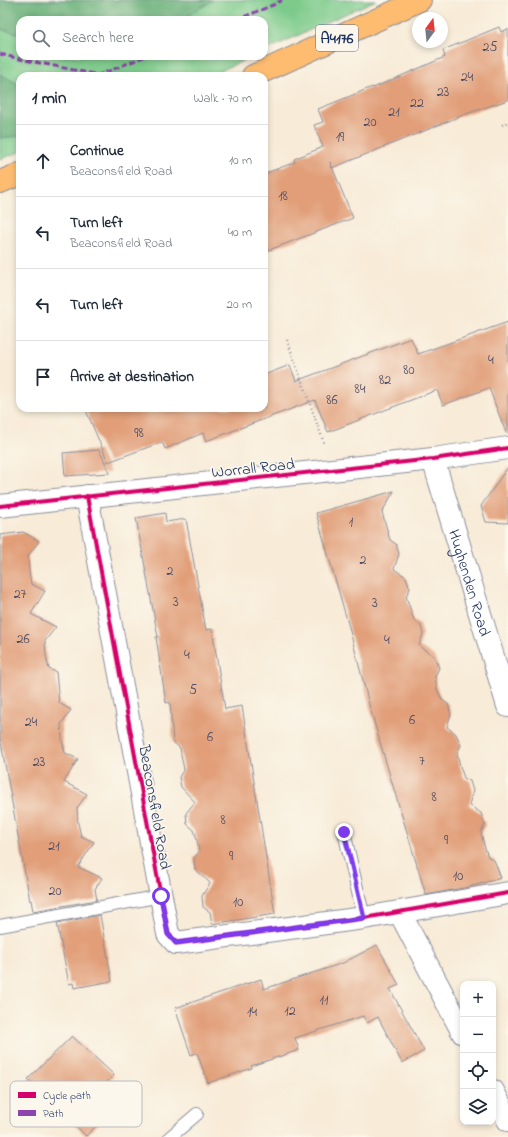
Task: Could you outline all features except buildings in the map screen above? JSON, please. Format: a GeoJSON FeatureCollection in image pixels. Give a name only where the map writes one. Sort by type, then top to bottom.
{"type":"FeatureCollection","features":[{"type":"Feature","properties":{"kind":"main road","name":"A4176"},"geometry":{"type":"LineString","coordinates":[[262,72],[420,0]]}},
{"type":"Feature","properties":{"kind":"main road"},"geometry":{"type":"LineString","coordinates":[[0,182],[16,176]]}},
{"type":"Feature","properties":{"kind":"street","name":"Worrall Road"},"geometry":{"type":"LineString","coordinates":[[0,506],[433,459],[508,448]]}},
{"type":"Feature","properties":{"kind":"street","name":"Hughenden Road"},"geometry":{"type":"LineString","coordinates":[[433,459],[508,706]]}},
{"type":"Feature","properties":{"kind":"street","name":"Beaconsfield Road"},"geometry":{"type":"LineString","coordinates":[[87,496],[168,934],[176,943],[400,913],[508,894]]}},
{"type":"Feature","properties":{"kind":"street"},"geometry":{"type":"LineString","coordinates":[[400,913],[460,1028]]}},
{"type":"Feature","properties":{"kind":"street"},"geometry":{"type":"LineString","coordinates":[[496,1097],[508,1120]]}},
{"type":"Feature","properties":{"kind":"lane"},"geometry":{"type":"LineString","coordinates":[[344,832],[364,918]]}},
{"type":"Feature","properties":{"kind":"lane"},"geometry":{"type":"LineString","coordinates":[[0,926],[161,896]]}},
{"type":"Feature","properties":{"kind":"lane"},"geometry":{"type":"LineString","coordinates":[[170,1137],[197,1114]]}},
{"type":"Feature","properties":{"kind":"path"},"geometry":{"type":"LineString","coordinates":[[502,125],[508,122]]}},
{"type":"Feature","properties":{"kind":"path"},"geometry":{"type":"LineString","coordinates":[[287,340],[334,470]]}},
{"type":"Feature","properties":{"kind":"green space"},"geometry":{"type":"Polygon","coordinates":[[[0,0],[376,0],[268,49],[268,16],[16,16],[16,60],[245,60],[217,72],[16,72],[16,153],[0,159],[0,0]]]}},
{"type":"Feature","properties":{"kind":"green space"},"geometry":{"type":"Polygon","coordinates":[[[0,0],[213,0],[187,16],[16,16],[16,33],[0,29],[0,0]]]}},
{"type":"Feature","properties":{"kind":"green space"},"geometry":{"type":"Polygon","coordinates":[[[0,74],[16,83],[16,136],[0,138],[0,74]]]}},
{"type":"Feature","properties":{"kind":"marked path"},"geometry":{"type":"LineString","coordinates":[[246,16],[282,0]]}},
{"type":"Feature","properties":{"kind":"marked path"},"geometry":{"type":"LineString","coordinates":[[0,54],[16,58]]}},
{"type":"Feature","properties":{"kind":"marked path"},"geometry":{"type":"LineString","coordinates":[[25,60],[84,72]]}},
{"type":"Feature","properties":{"kind":"marked path"},"geometry":{"type":"LineString","coordinates":[[106,72],[136,60]]}},
{"type":"Feature","properties":{"kind":"cycle path"},"geometry":{"type":"LineString","coordinates":[[0,506],[433,459],[508,448]]}},
{"type":"Feature","properties":{"kind":"cycle path"},"geometry":{"type":"LineString","coordinates":[[87,496],[168,934],[176,943],[364,918],[508,893]]}},
{"type":"Feature","properties":{"kind":"route"},"geometry":{"type":"LineString","coordinates":[[161,896],[168,934],[176,943],[364,918],[344,832]]}}]}
